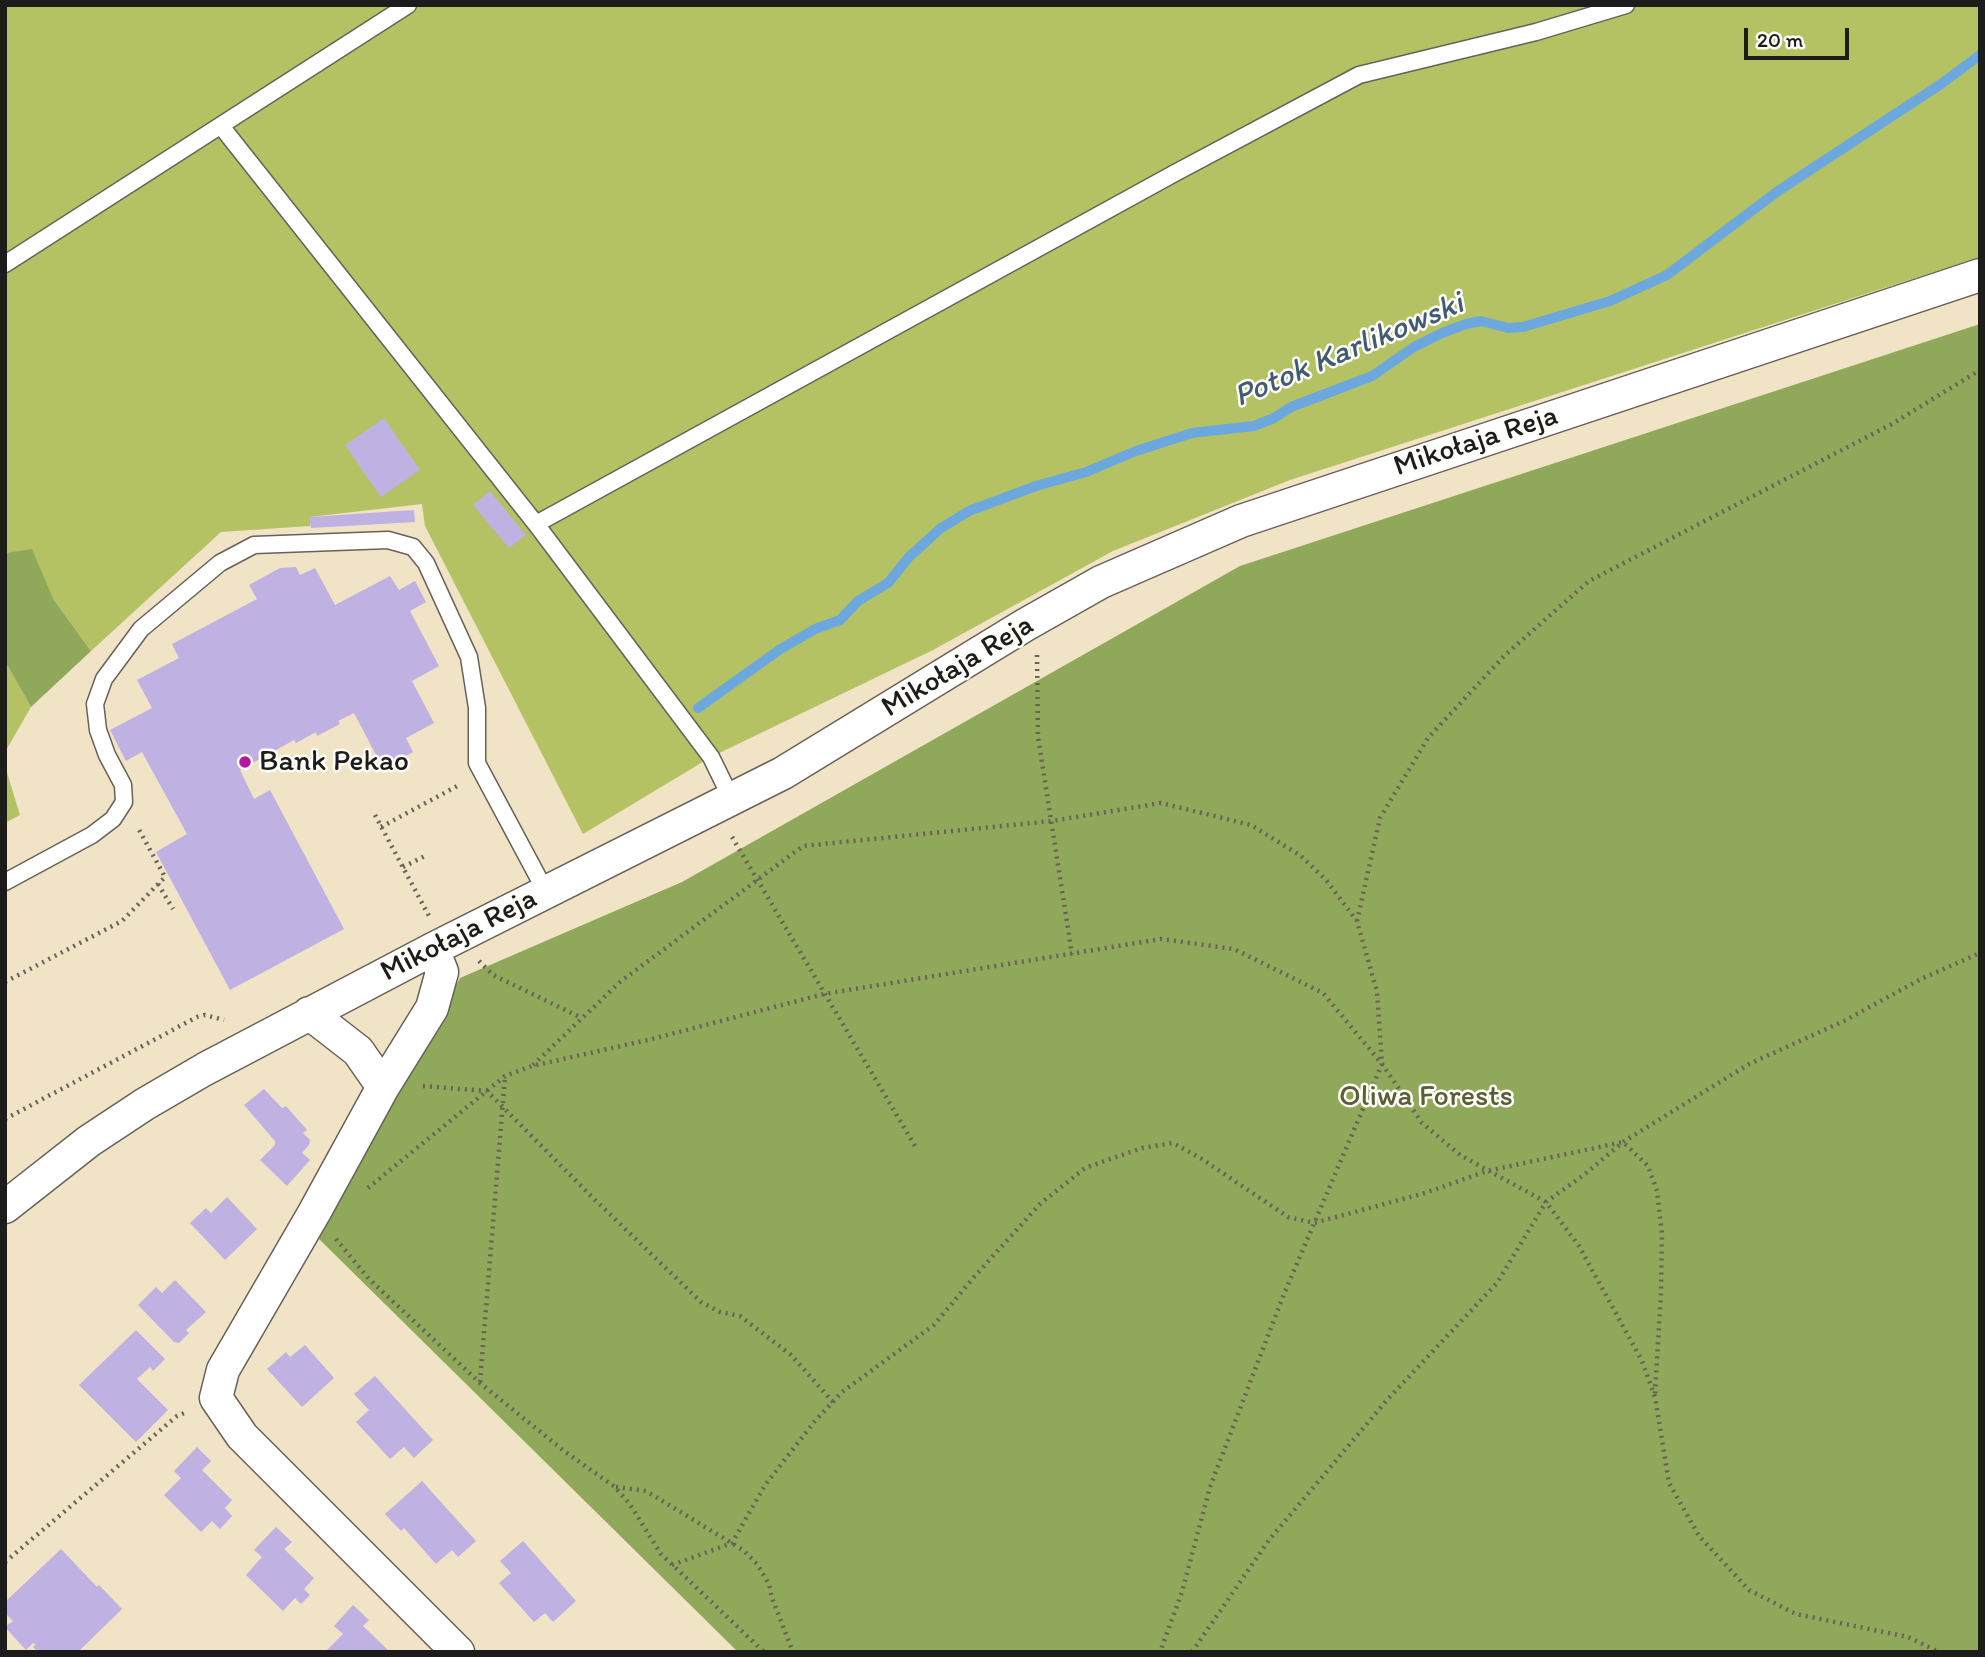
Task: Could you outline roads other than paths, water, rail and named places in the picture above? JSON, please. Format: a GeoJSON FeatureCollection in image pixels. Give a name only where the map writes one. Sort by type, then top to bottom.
{"type":"FeatureCollection","features":[{"type":"Feature","properties":{"kind":"street","name":"Mikołaja Reja"},"geometry":{"type":"LineString","coordinates":[[5,1207],[49,1171],[145,1104],[309,1013],[783,773],[1101,582],[1241,521],[1980,275]]}},
{"type":"Feature","properties":{"kind":"street"},"geometry":{"type":"LineString","coordinates":[[433,949],[442,972],[432,1008],[383,1087],[223,1370],[216,1398],[242,1436],[458,1652]]}},
{"type":"Feature","properties":{"kind":"street"},"geometry":{"type":"LineString","coordinates":[[309,1013],[358,1051],[383,1087]]}},
{"type":"Feature","properties":{"kind":"lane"},"geometry":{"type":"LineString","coordinates":[[5,264],[408,5]]}},
{"type":"Feature","properties":{"kind":"lane"},"geometry":{"type":"LineString","coordinates":[[536,524],[1359,75],[1536,32],[1626,5]]}},
{"type":"Feature","properties":{"kind":"lane"},"geometry":{"type":"LineString","coordinates":[[221,126],[536,524],[710,757],[723,804]]}},
{"type":"Feature","properties":{"kind":"lane"},"geometry":{"type":"LineString","coordinates":[[5,882],[92,835],[113,819],[124,802],[123,785],[107,755],[98,730],[95,704],[104,679],[141,629],[220,563],[254,545],[388,540],[413,547],[426,563],[469,657],[477,708],[477,763],[546,892]]}},
{"type":"Feature","properties":{"kind":"waterway","name":"Potok Karlikowski"},"geometry":{"type":"LineString","coordinates":[[698,708],[779,650],[815,629],[840,620],[858,601],[888,583],[909,557],[941,528],[969,511],[1192,433],[1254,426],[1291,407],[1372,376],[1414,347],[1466,324],[1481,321],[1508,328],[1523,327],[1610,301],[1667,275],[1778,191],[1941,84],[1980,55]]}},
{"type":"Feature","properties":{"kind":"place","name":"Bank Pekao"},"geometry":{"type":"Point","coordinates":[245,762]}},
{"type":"Feature","properties":{"kind":"park label","name":"Oliwa Forests"},"geometry":{"type":"Point","coordinates":[1426,1097]}}]}
